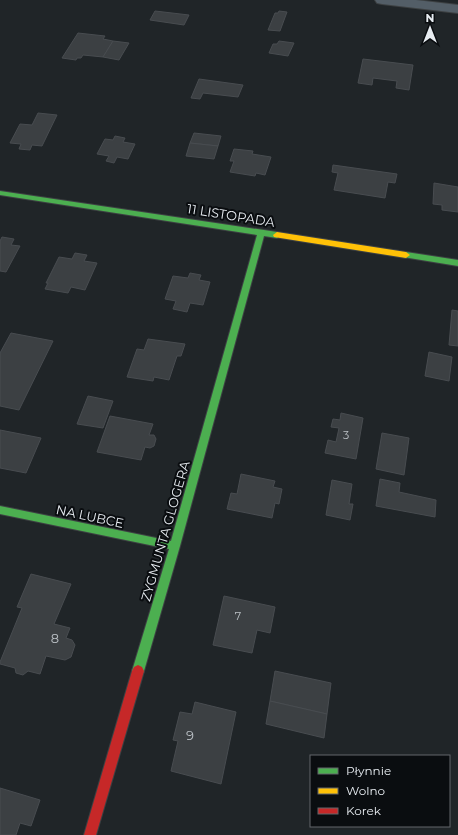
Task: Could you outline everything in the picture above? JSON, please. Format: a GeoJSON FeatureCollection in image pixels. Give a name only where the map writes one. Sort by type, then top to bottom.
{"type":"FeatureCollection","features":[{"type":"Feature","properties":{"kind":"street"},"geometry":{"type":"LineString","coordinates":[[382,0],[458,9]]}},
{"type":"Feature","properties":{"kind":"street","name":"11 LISTOPADA"},"geometry":{"type":"LineString","coordinates":[[0,193],[458,262]]}},
{"type":"Feature","properties":{"kind":"street","name":"ZYGMUNTA GLOGERA"},"geometry":{"type":"LineString","coordinates":[[90,835],[175,546],[261,233]]}},
{"type":"Feature","properties":{"kind":"street","name":"NA LUBCE"},"geometry":{"type":"LineString","coordinates":[[0,510],[175,546]]}},
{"type":"Feature","properties":{"kind":"building"},"geometry":{"type":"Polygon","coordinates":[[[155,11],[189,15],[184,25],[150,20],[155,11]]]}},
{"type":"Feature","properties":{"kind":"building"},"geometry":{"type":"Polygon","coordinates":[[[279,11],[287,12],[280,31],[268,30],[275,13],[278,13],[279,11]]]}},
{"type":"Feature","properties":{"kind":"building"},"geometry":{"type":"Polygon","coordinates":[[[78,33],[105,36],[103,39],[113,41],[103,57],[83,55],[81,58],[77,58],[76,60],[62,58],[78,33]]]}},
{"type":"Feature","properties":{"kind":"building"},"geometry":{"type":"Polygon","coordinates":[[[113,41],[129,43],[119,60],[103,57],[113,41]]]}},
{"type":"Feature","properties":{"kind":"building"},"geometry":{"type":"Polygon","coordinates":[[[279,41],[294,43],[288,56],[269,53],[273,44],[277,44],[279,41]]]}},
{"type":"Feature","properties":{"kind":"building"},"geometry":{"type":"Polygon","coordinates":[[[363,59],[413,65],[409,90],[396,88],[397,81],[373,78],[372,85],[358,83],[363,59]]]}},
{"type":"Feature","properties":{"kind":"building"},"geometry":{"type":"Polygon","coordinates":[[[199,79],[243,85],[238,97],[203,93],[200,99],[191,98],[199,79]]]}},
{"type":"Feature","properties":{"kind":"building"},"geometry":{"type":"Polygon","coordinates":[[[38,113],[57,115],[42,146],[32,145],[30,150],[19,149],[21,144],[10,143],[20,124],[32,125],[38,113]]]}},
{"type":"Feature","properties":{"kind":"building"},"geometry":{"type":"Polygon","coordinates":[[[194,133],[221,136],[218,146],[190,143],[194,133]]]}},
{"type":"Feature","properties":{"kind":"building"},"geometry":{"type":"Polygon","coordinates":[[[115,136],[125,138],[123,142],[135,144],[128,159],[117,157],[114,163],[106,161],[109,156],[97,154],[105,139],[113,140],[115,136]]]}},
{"type":"Feature","properties":{"kind":"building"},"geometry":{"type":"Polygon","coordinates":[[[190,143],[218,146],[214,159],[186,156],[190,143]]]}},
{"type":"Feature","properties":{"kind":"building"},"geometry":{"type":"Polygon","coordinates":[[[234,149],[253,151],[252,154],[271,157],[265,175],[256,173],[255,176],[230,172],[234,161],[230,161],[234,149]]]}},
{"type":"Feature","properties":{"kind":"building"},"geometry":{"type":"Polygon","coordinates":[[[333,165],[397,174],[395,183],[388,182],[385,198],[334,190],[338,173],[332,172],[333,165]]]}},
{"type":"Feature","properties":{"kind":"building"},"geometry":{"type":"Polygon","coordinates":[[[434,183],[458,187],[458,212],[442,210],[442,205],[433,204],[434,183]]]}},
{"type":"Feature","properties":{"kind":"building"},"geometry":{"type":"Polygon","coordinates":[[[2,237],[14,239],[11,245],[20,246],[6,272],[0,271],[0,241],[2,237]]]}},
{"type":"Feature","properties":{"kind":"building"},"geometry":{"type":"Polygon","coordinates":[[[75,253],[87,255],[84,261],[97,263],[85,290],[71,287],[68,293],[45,289],[48,283],[46,283],[59,257],[72,259],[75,253]]]}},
{"type":"Feature","properties":{"kind":"building"},"geometry":{"type":"Polygon","coordinates":[[[190,273],[201,275],[199,280],[210,282],[203,305],[190,303],[187,312],[173,309],[176,301],[165,299],[173,276],[188,278],[190,273]]]}},
{"type":"Feature","properties":{"kind":"building"},"geometry":{"type":"Polygon","coordinates":[[[452,310],[458,311],[458,346],[449,345],[452,310]]]}},
{"type":"Feature","properties":{"kind":"building"},"geometry":{"type":"Polygon","coordinates":[[[11,333],[53,341],[19,410],[0,406],[0,353],[11,333]]]}},
{"type":"Feature","properties":{"kind":"building"},"geometry":{"type":"Polygon","coordinates":[[[148,339],[185,344],[181,356],[177,356],[169,380],[154,377],[153,381],[127,377],[137,349],[144,350],[148,339]]]}},
{"type":"Feature","properties":{"kind":"building"},"geometry":{"type":"Polygon","coordinates":[[[429,352],[452,357],[449,381],[425,376],[429,352]]]}},
{"type":"Feature","properties":{"kind":"building"},"geometry":{"type":"Polygon","coordinates":[[[88,396],[113,401],[103,428],[77,424],[88,396]]]}},
{"type":"Feature","properties":{"kind":"building"},"geometry":{"type":"Polygon","coordinates":[[[341,413],[363,418],[356,459],[325,453],[328,440],[336,442],[339,428],[331,427],[333,419],[340,420],[341,413]]]}},
{"type":"Feature","properties":{"kind":"building"},"geometry":{"type":"Polygon","coordinates":[[[110,416],[153,424],[149,435],[154,435],[156,439],[154,446],[150,448],[145,447],[141,460],[97,452],[110,416]]]}},
{"type":"Feature","properties":{"kind":"building"},"geometry":{"type":"Polygon","coordinates":[[[0,430],[41,438],[26,473],[0,468],[0,430]]]}},
{"type":"Feature","properties":{"kind":"building"},"geometry":{"type":"Polygon","coordinates":[[[382,433],[409,438],[404,475],[376,469],[382,433]]]}},
{"type":"Feature","properties":{"kind":"building"},"geometry":{"type":"Polygon","coordinates":[[[241,474],[275,481],[273,487],[282,489],[279,504],[275,503],[272,518],[227,509],[231,493],[237,494],[241,474]]]}},
{"type":"Feature","properties":{"kind":"building"},"geometry":{"type":"Polygon","coordinates":[[[380,479],[400,483],[399,492],[436,500],[435,517],[376,506],[380,479]]]}},
{"type":"Feature","properties":{"kind":"building"},"geometry":{"type":"Polygon","coordinates":[[[332,480],[352,484],[349,504],[353,504],[350,520],[326,515],[332,480]]]}},
{"type":"Feature","properties":{"kind":"building"},"geometry":{"type":"Polygon","coordinates":[[[31,574],[71,584],[54,624],[70,628],[66,638],[72,640],[75,645],[71,657],[65,660],[46,656],[40,674],[28,671],[23,675],[16,673],[15,668],[0,664],[0,662],[22,608],[17,607],[31,574]]]}},
{"type":"Feature","properties":{"kind":"building"},"geometry":{"type":"Polygon","coordinates":[[[224,596],[275,607],[270,633],[257,630],[252,653],[213,645],[224,596]]]}},
{"type":"Feature","properties":{"kind":"building"},"geometry":{"type":"Polygon","coordinates":[[[275,671],[331,683],[327,714],[270,701],[275,671]]]}},
{"type":"Feature","properties":{"kind":"building"},"geometry":{"type":"Polygon","coordinates":[[[270,701],[327,714],[324,738],[266,724],[270,701]]]}},
{"type":"Feature","properties":{"kind":"building"},"geometry":{"type":"Polygon","coordinates":[[[195,702],[236,712],[221,784],[171,771],[178,741],[173,740],[180,712],[192,714],[195,702]]]}},
{"type":"Feature","properties":{"kind":"building"},"geometry":{"type":"Polygon","coordinates":[[[0,788],[40,800],[31,826],[20,823],[16,835],[0,835],[0,788]]]}},
{"type":"Feature","properties":{"kind":"traffic: fast"},"geometry":{"type":"LineString","coordinates":[[0,193],[277,235]]}},
{"type":"Feature","properties":{"kind":"traffic: fast"},"geometry":{"type":"LineString","coordinates":[[138,671],[175,546],[261,233]]}},
{"type":"Feature","properties":{"kind":"traffic: fast"},"geometry":{"type":"LineString","coordinates":[[406,255],[458,263]]}},
{"type":"Feature","properties":{"kind":"traffic: fast"},"geometry":{"type":"LineString","coordinates":[[0,510],[175,546]]}},
{"type":"Feature","properties":{"kind":"traffic: slow"},"geometry":{"type":"LineString","coordinates":[[277,235],[406,255]]}},
{"type":"Feature","properties":{"kind":"traffic: jam"},"geometry":{"type":"LineString","coordinates":[[90,835],[138,671]]}}]}
